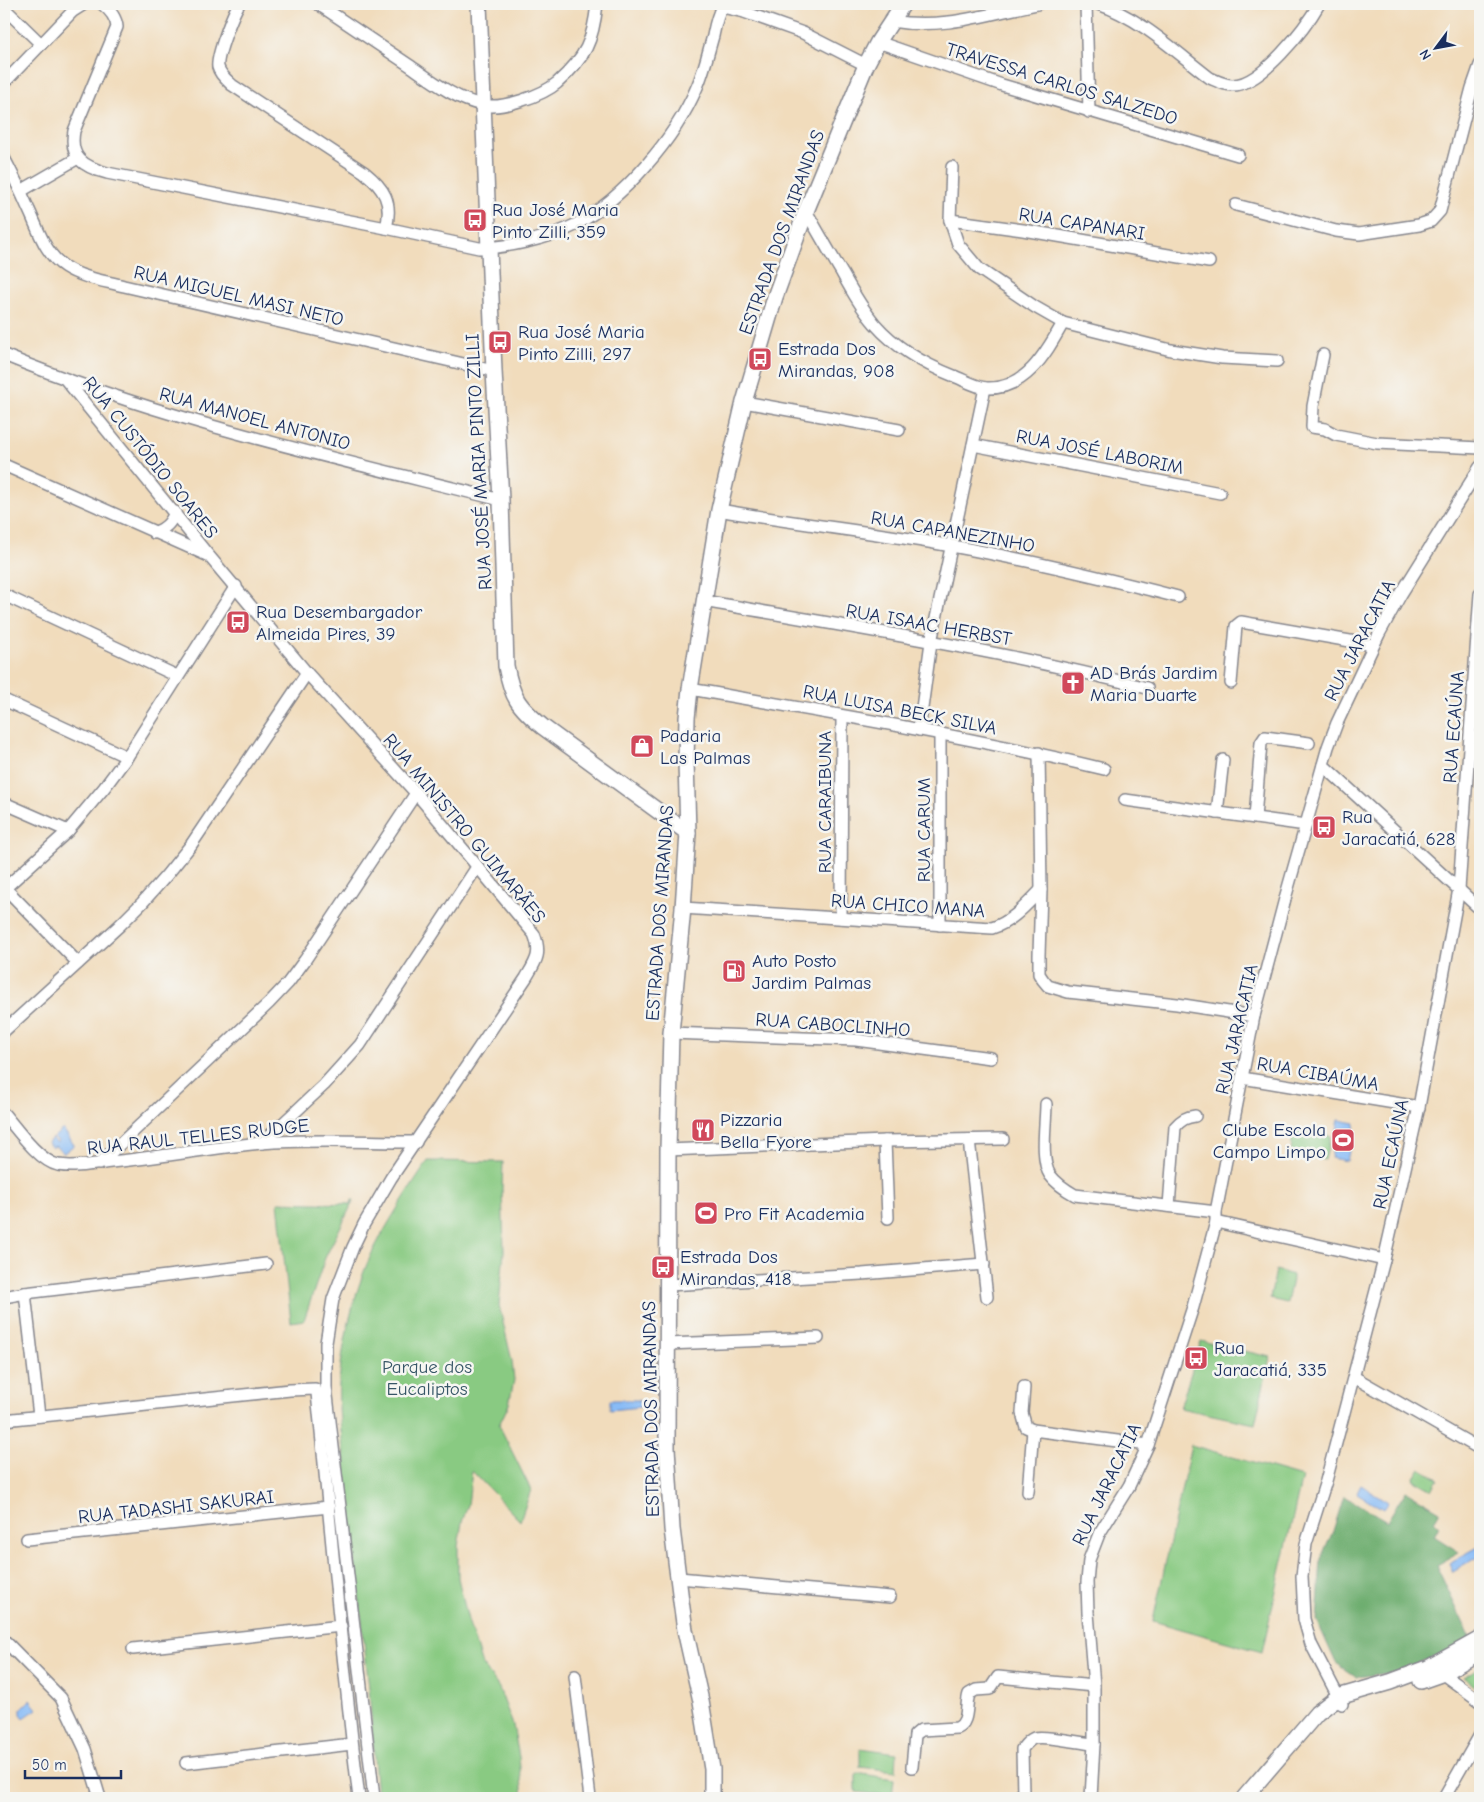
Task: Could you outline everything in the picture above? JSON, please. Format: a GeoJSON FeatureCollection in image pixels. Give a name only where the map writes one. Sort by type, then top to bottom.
{"type":"FeatureCollection","features":[{"type":"Feature","properties":{"kind":"street"},"geometry":{"type":"LineString","coordinates":[[4,83],[73,11],[84,4]]}},
{"type":"Feature","properties":{"kind":"street"},"geometry":{"type":"LineString","coordinates":[[102,4],[112,14],[117,27],[74,131],[73,144],[78,158],[84,165],[107,173],[386,228],[468,247],[489,248],[551,234],[574,226],[596,212],[620,192],[644,168],[666,140],[685,110],[697,87],[722,7],[744,12],[803,33],[866,65]]}},
{"type":"Feature","properties":{"kind":"street"},"geometry":{"type":"LineString","coordinates":[[239,4],[218,63],[221,74],[232,85],[364,172],[377,183],[387,199],[388,219],[386,228]]}},
{"type":"Feature","properties":{"kind":"street"},"geometry":{"type":"LineString","coordinates":[[318,4],[448,90],[483,106],[497,106],[546,91],[568,74],[581,57],[591,39],[597,4]]}},
{"type":"Feature","properties":{"kind":"street","name":"RUA JOSÉ MARIA PINTO ZILLI"},"geometry":{"type":"LineString","coordinates":[[479,4],[501,500],[506,666],[510,687],[527,714],[688,833]]}},
{"type":"Feature","properties":{"kind":"street","name":"ESTRADA DOS MIRANDAS"},"geometry":{"type":"LineString","coordinates":[[712,1798],[712,1769],[701,1701],[685,1630],[669,1487],[667,1344],[671,1033],[688,833],[686,761],[690,689],[719,510],[744,402],[775,298],[806,211],[866,65],[878,42],[903,4]]}},
{"type":"Feature","properties":{"kind":"street"},"geometry":{"type":"LineString","coordinates":[[891,21],[912,25],[931,25],[980,18],[1037,4]]}},
{"type":"Feature","properties":{"kind":"street"},"geometry":{"type":"LineString","coordinates":[[1086,4],[1089,112]]}},
{"type":"Feature","properties":{"kind":"street"},"geometry":{"type":"LineString","coordinates":[[1098,4],[1115,10],[1140,25],[1210,78],[1221,83],[1233,85],[1252,79],[1278,57],[1306,25],[1319,4]]}},
{"type":"Feature","properties":{"kind":"street"},"geometry":{"type":"LineString","coordinates":[[4,8],[41,44]]}},
{"type":"Feature","properties":{"kind":"street","name":"TRAVESSA CARLOS SALZEDO"},"geometry":{"type":"LineString","coordinates":[[878,42],[1002,85],[1238,155]]}},
{"type":"Feature","properties":{"kind":"street"},"geometry":{"type":"LineString","coordinates":[[1236,206],[1342,232],[1369,234],[1431,221],[1440,211],[1472,88],[1480,66]]}},
{"type":"Feature","properties":{"kind":"street","name":"RUA MIGUEL MASI NETO"},"geometry":{"type":"LineString","coordinates":[[4,158],[42,241],[56,260],[74,272],[133,288],[494,371]]}},
{"type":"Feature","properties":{"kind":"street"},"geometry":{"type":"LineString","coordinates":[[20,191],[78,158]]}},
{"type":"Feature","properties":{"kind":"street"},"geometry":{"type":"LineString","coordinates":[[952,167],[950,220],[958,244],[979,270],[1063,324],[1192,355],[1277,361]]}},
{"type":"Feature","properties":{"kind":"street"},"geometry":{"type":"LineString","coordinates":[[806,211],[862,306],[876,325],[898,345],[921,361],[948,374],[985,388],[1012,384],[1037,364],[1063,324]]}},
{"type":"Feature","properties":{"kind":"street","name":"RUA CAPANARI"},"geometry":{"type":"LineString","coordinates":[[950,220],[1023,230],[1209,262]]}},
{"type":"Feature","properties":{"kind":"street"},"geometry":{"type":"LineString","coordinates":[[1323,355],[1313,406],[1312,428],[1325,429],[1336,435],[1377,443],[1480,448]]}},
{"type":"Feature","properties":{"kind":"street","name":"RUA MANOEL ANTONIO"},"geometry":{"type":"LineString","coordinates":[[4,356],[111,396],[208,426],[501,500]]}},
{"type":"Feature","properties":{"kind":"street","name":"RUA CUSTÓDIO SOARES"},"geometry":{"type":"LineString","coordinates":[[66,380],[105,430],[236,586]]}},
{"type":"Feature","properties":{"kind":"street"},"geometry":{"type":"LineString","coordinates":[[919,730],[931,642],[985,388]]}},
{"type":"Feature","properties":{"kind":"street"},"geometry":{"type":"LineString","coordinates":[[744,402],[899,430]]}},
{"type":"Feature","properties":{"kind":"street","name":"RUA JOSÉ LABORIM"},"geometry":{"type":"LineString","coordinates":[[973,444],[1220,492]]}},
{"type":"Feature","properties":{"kind":"street"},"geometry":{"type":"LineString","coordinates":[[4,466],[209,556]]}},
{"type":"Feature","properties":{"kind":"street","name":"RUA JARACATIA"},"geometry":{"type":"LineString","coordinates":[[1091,1798],[1094,1744],[1094,1686],[1088,1613],[1087,1582],[1089,1560],[1099,1534],[1129,1486],[1148,1445],[1193,1308],[1216,1217],[1254,1016],[1323,764],[1337,723],[1373,645],[1401,594],[1480,467]]}},
{"type":"Feature","properties":{"kind":"street","name":"RUA CAPANEZINHO"},"geometry":{"type":"LineString","coordinates":[[719,510],[994,554],[1178,597]]}},
{"type":"Feature","properties":{"kind":"street"},"geometry":{"type":"LineString","coordinates":[[154,533],[168,525],[175,512]]}},
{"type":"Feature","properties":{"kind":"street"},"geometry":{"type":"LineString","coordinates":[[78,963],[4,888],[68,831],[127,757],[236,586]]}},
{"type":"Feature","properties":{"kind":"street","name":"RUA MINISTRO GUIMARÃES"},"geometry":{"type":"LineString","coordinates":[[236,586],[307,672],[416,793],[534,934],[540,952],[526,978],[416,1142]]}},
{"type":"Feature","properties":{"kind":"street","name":"RUA ECAÚNA"},"geometry":{"type":"LineString","coordinates":[[1340,1700],[1311,1644],[1304,1619],[1302,1576],[1306,1544],[1326,1481],[1354,1377],[1384,1260],[1419,1107],[1458,889],[1477,672],[1480,594]]}},
{"type":"Feature","properties":{"kind":"street"},"geometry":{"type":"LineString","coordinates":[[4,595],[177,676]]}},
{"type":"Feature","properties":{"kind":"street","name":"RUA ISAAC HERBST"},"geometry":{"type":"LineString","coordinates":[[704,601],[1040,662],[1147,688]]}},
{"type":"Feature","properties":{"kind":"street"},"geometry":{"type":"LineString","coordinates":[[1230,683],[1236,626],[1241,622],[1373,645]]}},
{"type":"Feature","properties":{"kind":"street"},"geometry":{"type":"LineString","coordinates":[[4,1031],[142,903],[191,845],[307,672]]}},
{"type":"Feature","properties":{"kind":"street","name":"RUA LUISA BECK SILVA"},"geometry":{"type":"LineString","coordinates":[[690,689],[1039,753],[1104,769]]}},
{"type":"Feature","properties":{"kind":"street"},"geometry":{"type":"LineString","coordinates":[[4,700],[127,757]]}},
{"type":"Feature","properties":{"kind":"street","name":"RUA CARAIBUNA"},"geometry":{"type":"LineString","coordinates":[[841,918],[842,716]]}},
{"type":"Feature","properties":{"kind":"street","name":"RUA CARUM"},"geometry":{"type":"LineString","coordinates":[[940,734],[940,925]]}},
{"type":"Feature","properties":{"kind":"street"},"geometry":{"type":"LineString","coordinates":[[1256,818],[1260,743],[1265,737],[1309,743]]}},
{"type":"Feature","properties":{"kind":"street"},"geometry":{"type":"LineString","coordinates":[[1039,753],[1041,890],[1039,974],[1048,986],[1068,992],[1177,1004],[1254,1016]]}},
{"type":"Feature","properties":{"kind":"street"},"geometry":{"type":"LineString","coordinates":[[1217,813],[1223,760]]}},
{"type":"Feature","properties":{"kind":"street"},"geometry":{"type":"LineString","coordinates":[[1323,764],[1480,909]]}},
{"type":"Feature","properties":{"kind":"street"},"geometry":{"type":"LineString","coordinates":[[99,1164],[288,983],[416,793]]}},
{"type":"Feature","properties":{"kind":"street"},"geometry":{"type":"LineString","coordinates":[[1125,800],[1306,825]]}},
{"type":"Feature","properties":{"kind":"street"},"geometry":{"type":"LineString","coordinates":[[4,803],[68,831]]}},
{"type":"Feature","properties":{"kind":"street"},"geometry":{"type":"LineString","coordinates":[[262,1143],[324,1085],[360,1045],[478,867]]}},
{"type":"Feature","properties":{"kind":"street","name":"RUA CHICO MANA"},"geometry":{"type":"LineString","coordinates":[[683,908],[992,928],[1013,917],[1041,890]]}},
{"type":"Feature","properties":{"kind":"street","name":"RUA CABOCLINHO"},"geometry":{"type":"LineString","coordinates":[[671,1033],[856,1040],[992,1058]]}},
{"type":"Feature","properties":{"kind":"street","name":"RUA CIBAÚMA"},"geometry":{"type":"LineString","coordinates":[[1242,1078],[1419,1107]]}},
{"type":"Feature","properties":{"kind":"street"},"geometry":{"type":"LineString","coordinates":[[1046,1104],[1045,1165],[1050,1176],[1065,1189],[1075,1194],[1169,1206],[1384,1260]]}},
{"type":"Feature","properties":{"kind":"street","name":"RUA RAUL TELLES RUDGE"},"geometry":{"type":"LineString","coordinates":[[4,1114],[48,1161],[58,1165],[99,1164],[262,1143],[303,1140],[416,1142]]}},
{"type":"Feature","properties":{"kind":"street"},"geometry":{"type":"LineString","coordinates":[[1169,1206],[1175,1127],[1187,1117],[1195,1116]]}},
{"type":"Feature","properties":{"kind":"street"},"geometry":{"type":"LineString","coordinates":[[668,1150],[886,1141],[1003,1139]]}},
{"type":"Feature","properties":{"kind":"street"},"geometry":{"type":"LineString","coordinates":[[969,1140],[987,1297]]}},
{"type":"Feature","properties":{"kind":"street"},"geometry":{"type":"LineString","coordinates":[[886,1141],[888,1218]]}},
{"type":"Feature","properties":{"kind":"street"},"geometry":{"type":"LineString","coordinates":[[374,1798],[330,1430],[326,1387],[326,1343],[332,1299],[352,1248],[382,1193],[416,1142]]}},
{"type":"Feature","properties":{"kind":"street"},"geometry":{"type":"LineString","coordinates":[[4,1296],[266,1264]]}},
{"type":"Feature","properties":{"kind":"street"},"geometry":{"type":"LineString","coordinates":[[668,1285],[862,1274],[984,1264]]}},
{"type":"Feature","properties":{"kind":"street"},"geometry":{"type":"LineString","coordinates":[[24,1293],[39,1416]]}},
{"type":"Feature","properties":{"kind":"street"},"geometry":{"type":"LineString","coordinates":[[667,1344],[818,1338]]}},
{"type":"Feature","properties":{"kind":"street"},"geometry":{"type":"LineString","coordinates":[[1354,1377],[1480,1449]]}},
{"type":"Feature","properties":{"kind":"street"},"geometry":{"type":"LineString","coordinates":[[1024,1386],[1022,1413],[1026,1427],[1033,1430],[1148,1445]]}},
{"type":"Feature","properties":{"kind":"street"},"geometry":{"type":"LineString","coordinates":[[4,1420],[315,1389],[359,1798]]}},
{"type":"Feature","properties":{"kind":"street"},"geometry":{"type":"LineString","coordinates":[[1028,1492],[1033,1430]]}},
{"type":"Feature","properties":{"kind":"street","name":"RUA TADASHI SAKURAI"},"geometry":{"type":"LineString","coordinates":[[27,1539],[329,1507]]}},
{"type":"Feature","properties":{"kind":"street"},"geometry":{"type":"LineString","coordinates":[[679,1578],[890,1597]]}},
{"type":"Feature","properties":{"kind":"street"},"geometry":{"type":"LineString","coordinates":[[133,1648],[341,1626]]}},
{"type":"Feature","properties":{"kind":"street"},"geometry":{"type":"LineString","coordinates":[[1437,1670],[1480,1639]]}},
{"type":"Feature","properties":{"kind":"street"},"geometry":{"type":"LineString","coordinates":[[4,1640],[61,1698],[85,1749],[100,1798]]}},
{"type":"Feature","properties":{"kind":"street"},"geometry":{"type":"LineString","coordinates":[[1257,1798],[1304,1735],[1316,1713],[1340,1700],[1390,1682],[1437,1670],[1480,1652]]}},
{"type":"Feature","properties":{"kind":"street"},"geometry":{"type":"LineString","coordinates":[[1437,1670],[1480,1701]]}},
{"type":"Feature","properties":{"kind":"street"},"geometry":{"type":"LineString","coordinates":[[575,1676],[590,1798]]}},
{"type":"Feature","properties":{"kind":"street"},"geometry":{"type":"LineString","coordinates":[[912,1767],[915,1736],[918,1732],[921,1730],[957,1728],[961,1726],[966,1718],[969,1694],[976,1690],[990,1689],[998,1677],[1094,1686]]}},
{"type":"Feature","properties":{"kind":"street"},"geometry":{"type":"LineString","coordinates":[[1244,1798],[1304,1735]]}},
{"type":"Feature","properties":{"kind":"street"},"geometry":{"type":"LineString","coordinates":[[1444,1798],[1480,1735]]}},
{"type":"Feature","properties":{"kind":"street"},"geometry":{"type":"LineString","coordinates":[[1023,1794],[1022,1749],[1028,1742],[1034,1738],[1094,1744]]}},
{"type":"Feature","properties":{"kind":"street"},"geometry":{"type":"LineString","coordinates":[[186,1763],[352,1744]]}},
{"type":"Feature","properties":{"kind":"green space"},"geometry":{"type":"Polygon","coordinates":[[[1293,1129],[1331,1136],[1325,1160],[1291,1154],[1293,1129]]]}},
{"type":"Feature","properties":{"kind":"green space","name":"Parque dos Eucaliptos"},"geometry":{"type":"Polygon","coordinates":[[[428,1161],[503,1162],[504,1251],[499,1305],[512,1361],[514,1380],[509,1404],[499,1425],[531,1490],[520,1521],[472,1471],[468,1505],[462,1522],[458,1546],[458,1578],[481,1662],[499,1688],[513,1725],[519,1757],[523,1798],[377,1798],[369,1688],[340,1421],[339,1383],[343,1350],[351,1314],[367,1263],[400,1204],[428,1161]]]}},
{"type":"Feature","properties":{"kind":"green space"},"geometry":{"type":"Polygon","coordinates":[[[352,1200],[354,1200],[325,1258],[304,1320],[291,1322],[278,1202],[351,1204],[352,1200]]]}},
{"type":"Feature","properties":{"kind":"green space"},"geometry":{"type":"Polygon","coordinates":[[[1276,1270],[1293,1275],[1287,1303],[1270,1299],[1276,1270]]]}},
{"type":"Feature","properties":{"kind":"green space"},"geometry":{"type":"Polygon","coordinates":[[[1201,1341],[1270,1357],[1255,1424],[1180,1408],[1201,1341]]]}},
{"type":"Feature","properties":{"kind":"green space"},"geometry":{"type":"Polygon","coordinates":[[[1191,1445],[1302,1477],[1262,1652],[1153,1621],[1191,1445]]]}},
{"type":"Feature","properties":{"kind":"green space"},"geometry":{"type":"Polygon","coordinates":[[[1420,1468],[1438,1479],[1432,1490],[1413,1479],[1420,1468]]]}},
{"type":"Feature","properties":{"kind":"green space"},"geometry":{"type":"Polygon","coordinates":[[[1406,1491],[1440,1511],[1434,1521],[1439,1526],[1434,1536],[1459,1552],[1436,1565],[1472,1641],[1396,1672],[1357,1677],[1336,1663],[1317,1621],[1321,1559],[1333,1531],[1344,1496],[1387,1521],[1406,1491]]]}},
{"type":"Feature","properties":{"kind":"green space"},"geometry":{"type":"Polygon","coordinates":[[[1480,1667],[1480,1690],[1463,1677],[1480,1667]]]}},
{"type":"Feature","properties":{"kind":"green space"},"geometry":{"type":"Polygon","coordinates":[[[860,1748],[897,1753],[896,1771],[860,1767],[860,1748]]]}},
{"type":"Feature","properties":{"kind":"green space"},"geometry":{"type":"Polygon","coordinates":[[[856,1773],[894,1779],[892,1796],[856,1792],[856,1773]]]}},
{"type":"Feature","properties":{"kind":"water","name":"Clube Escola Campo Limpo"},"geometry":{"type":"Polygon","coordinates":[[[1339,1120],[1355,1123],[1347,1161],[1331,1158],[1339,1120]]]}},
{"type":"Feature","properties":{"kind":"water"},"geometry":{"type":"Polygon","coordinates":[[[63,1129],[74,1145],[64,1153],[55,1146],[52,1148],[48,1143],[52,1138],[57,1143],[58,1141],[54,1137],[63,1129]]]}},
{"type":"Feature","properties":{"kind":"water"},"geometry":{"type":"Polygon","coordinates":[[[610,1400],[639,1400],[640,1407],[610,1410],[610,1400]]]}},
{"type":"Feature","properties":{"kind":"water"},"geometry":{"type":"Polygon","coordinates":[[[1361,1485],[1388,1502],[1383,1509],[1357,1493],[1361,1485]]]}},
{"type":"Feature","properties":{"kind":"water"},"geometry":{"type":"Polygon","coordinates":[[[1480,1546],[1480,1556],[1453,1572],[1449,1563],[1480,1546]]]}},
{"type":"Feature","properties":{"kind":"water"},"geometry":{"type":"Polygon","coordinates":[[[30,1700],[37,1709],[24,1718],[21,1714],[21,1709],[30,1700]]]}},
{"type":"Feature","properties":{"kind":"place","name":"Rua José Maria Pinto Zilli, 359"},"geometry":{"type":"Point","coordinates":[475,220]}},
{"type":"Feature","properties":{"kind":"place","name":"Rua José Maria Pinto Zilli, 297"},"geometry":{"type":"Point","coordinates":[500,342]}},
{"type":"Feature","properties":{"kind":"place","name":"Estrada Dos Mirandas, 908"},"geometry":{"type":"Point","coordinates":[760,359]}},
{"type":"Feature","properties":{"kind":"place","name":"Rua Desembargador Almeida Pires, 39"},"geometry":{"type":"Point","coordinates":[238,622]}},
{"type":"Feature","properties":{"kind":"place","name":"AD Brás Jardim Maria Duarte"},"geometry":{"type":"Point","coordinates":[1073,683]}},
{"type":"Feature","properties":{"kind":"place","name":"Padaria Las Palmas"},"geometry":{"type":"Point","coordinates":[642,746]}},
{"type":"Feature","properties":{"kind":"place","name":"Rua Jaracatiá, 628"},"geometry":{"type":"Point","coordinates":[1324,827]}},
{"type":"Feature","properties":{"kind":"place","name":"Auto Posto Jardim Palmas"},"geometry":{"type":"Point","coordinates":[734,971]}},
{"type":"Feature","properties":{"kind":"place","name":"Pizzaria Bella Fyore"},"geometry":{"type":"Point","coordinates":[703,1130]}},
{"type":"Feature","properties":{"kind":"place","name":"Clube Escola Campo Limpo"},"geometry":{"type":"Point","coordinates":[1343,1140]}},
{"type":"Feature","properties":{"kind":"place","name":"Pro Fit Academia"},"geometry":{"type":"Point","coordinates":[706,1213]}},
{"type":"Feature","properties":{"kind":"place","name":"Estrada Dos Mirandas, 418"},"geometry":{"type":"Point","coordinates":[663,1267]}},
{"type":"Feature","properties":{"kind":"place","name":"Rua Jaracatiá, 335"},"geometry":{"type":"Point","coordinates":[1196,1358]}}]}
